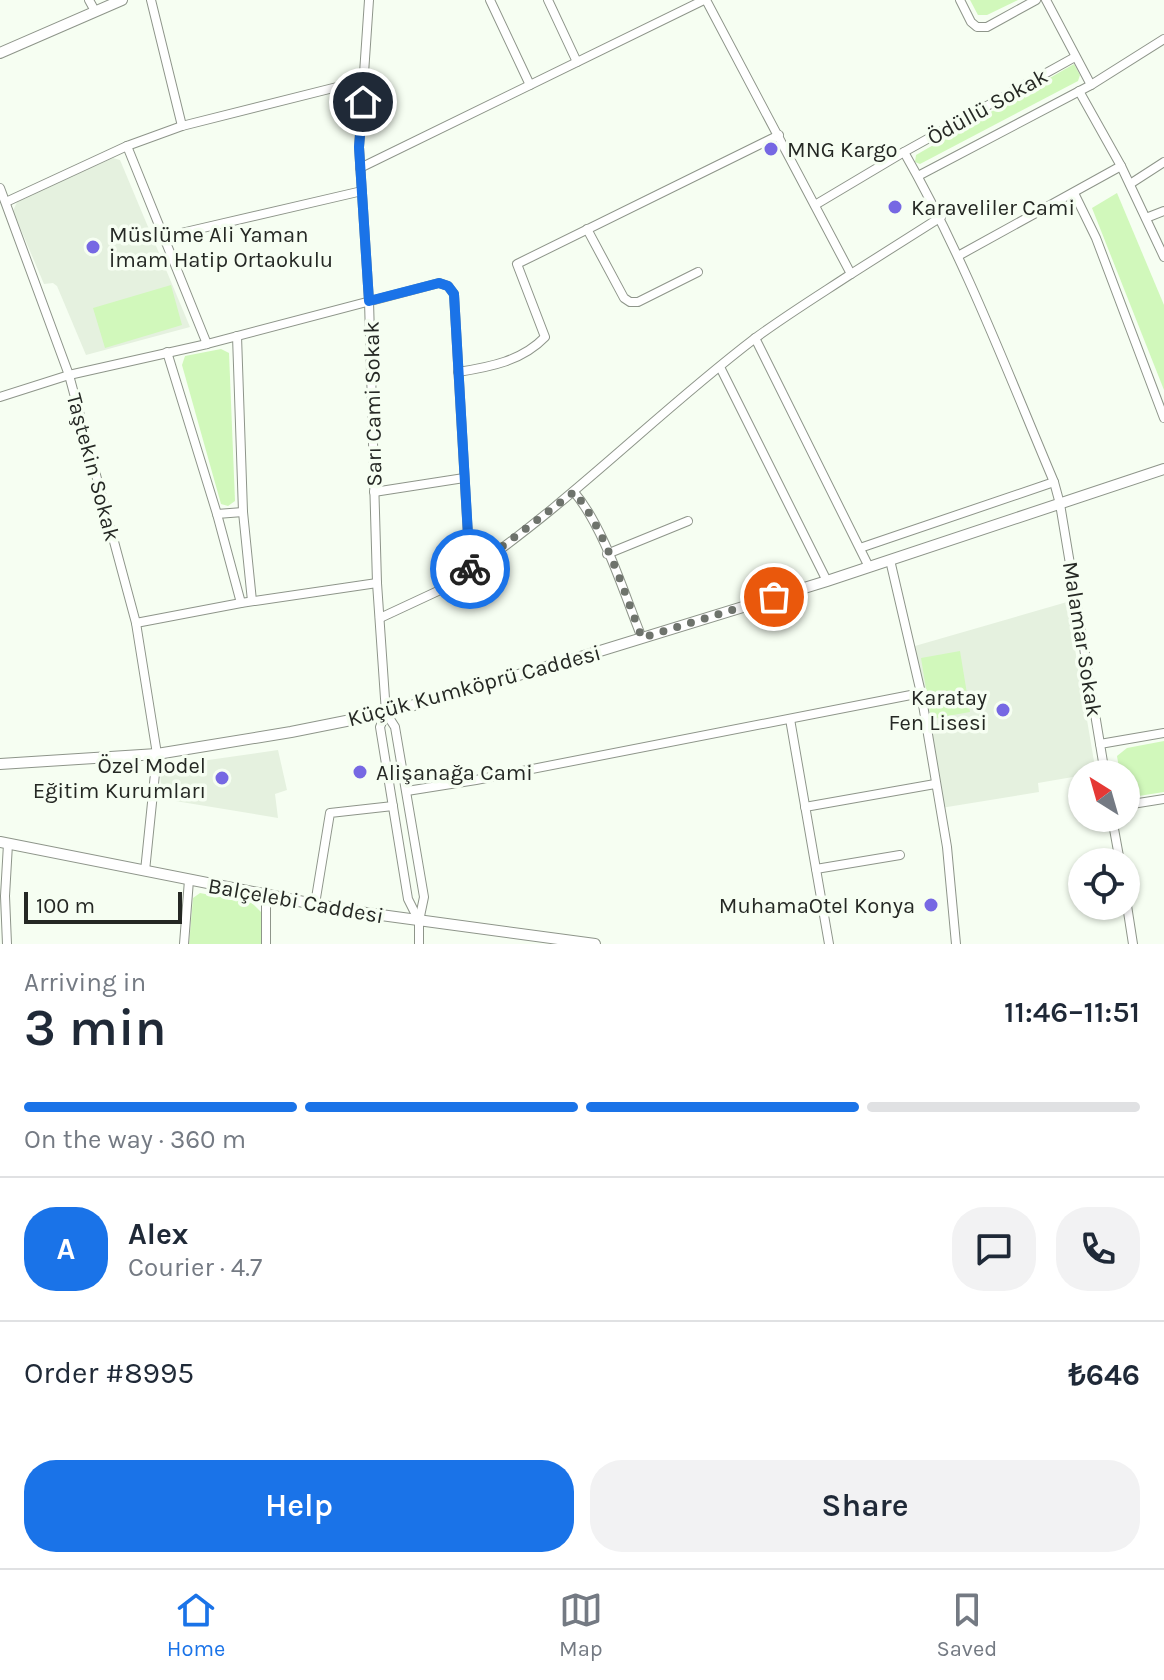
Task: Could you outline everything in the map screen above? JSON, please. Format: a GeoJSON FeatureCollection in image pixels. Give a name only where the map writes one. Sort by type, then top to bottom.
{"type":"FeatureCollection","features":[{"type":"Feature","properties":{"kind":"street"},"geometry":{"type":"LineString","coordinates":[[89,0],[95,11]]}},
{"type":"Feature","properties":{"kind":"street"},"geometry":{"type":"LineString","coordinates":[[0,53],[122,0]]}},
{"type":"Feature","properties":{"kind":"street"},"geometry":{"type":"LineString","coordinates":[[151,0],[182,126]]}},
{"type":"Feature","properties":{"kind":"street","name":"Sarı Cami Sokak"},"geometry":{"type":"LineString","coordinates":[[369,0],[359,147],[369,301],[377,583],[386,713],[380,727],[408,899],[419,921]]}},
{"type":"Feature","properties":{"kind":"street"},"geometry":{"type":"LineString","coordinates":[[490,0],[530,85]]}},
{"type":"Feature","properties":{"kind":"street"},"geometry":{"type":"LineString","coordinates":[[548,0],[577,62]]}},
{"type":"Feature","properties":{"kind":"street"},"geometry":{"type":"LineString","coordinates":[[360,168],[705,0],[851,274]]}},
{"type":"Feature","properties":{"kind":"street"},"geometry":{"type":"LineString","coordinates":[[960,0],[971,22],[977,27],[987,27],[1036,0]]}},
{"type":"Feature","properties":{"kind":"street"},"geometry":{"type":"LineString","coordinates":[[1046,0],[1091,85]]}},
{"type":"Feature","properties":{"kind":"street"},"geometry":{"type":"LineString","coordinates":[[918,176],[1091,85],[1164,39]]}},
{"type":"Feature","properties":{"kind":"street","name":"Ödüllü Sokak"},"geometry":{"type":"LineString","coordinates":[[815,205],[1075,57]]}},
{"type":"Feature","properties":{"kind":"street"},"geometry":{"type":"LineString","coordinates":[[6,202],[127,146],[182,126],[365,80]]}},
{"type":"Feature","properties":{"kind":"street"},"geometry":{"type":"LineString","coordinates":[[1079,91],[1121,166],[1164,257]]}},
{"type":"Feature","properties":{"kind":"street"},"geometry":{"type":"LineString","coordinates":[[458,372],[498,365],[534,349],[545,337],[517,264],[779,135]]}},
{"type":"Feature","properties":{"kind":"street"},"geometry":{"type":"LineString","coordinates":[[127,146],[207,344]]}},
{"type":"Feature","properties":{"kind":"street","name":"Malamar Sokak"},"geometry":{"type":"LineString","coordinates":[[904,152],[941,217],[1054,482],[1103,760]]}},
{"type":"Feature","properties":{"kind":"street"},"geometry":{"type":"LineString","coordinates":[[1130,184],[1164,162]]}},
{"type":"Feature","properties":{"kind":"street"},"geometry":{"type":"LineString","coordinates":[[958,256],[1121,166]]}},
{"type":"Feature","properties":{"kind":"street","name":"Taştekin Sokak"},"geometry":{"type":"LineString","coordinates":[[0,188],[69,375],[136,623],[157,754],[145,871]]}},
{"type":"Feature","properties":{"kind":"street"},"geometry":{"type":"LineString","coordinates":[[164,237],[362,191]]}},
{"type":"Feature","properties":{"kind":"street"},"geometry":{"type":"LineString","coordinates":[[1074,193],[1096,238],[1164,418]]}},
{"type":"Feature","properties":{"kind":"street"},"geometry":{"type":"LineString","coordinates":[[1146,218],[1164,211]]}},
{"type":"Feature","properties":{"kind":"street"},"geometry":{"type":"LineString","coordinates":[[380,618],[453,584],[574,492],[755,338],[941,217]]}},
{"type":"Feature","properties":{"kind":"street"},"geometry":{"type":"LineString","coordinates":[[587,229],[624,298],[630,302],[638,302],[698,272]]}},
{"type":"Feature","properties":{"kind":"street"},"geometry":{"type":"LineString","coordinates":[[0,397],[69,375],[207,344],[439,283],[448,286],[454,294],[470,571]]}},
{"type":"Feature","properties":{"kind":"street"},"geometry":{"type":"LineString","coordinates":[[237,336],[243,512],[252,601]]}},
{"type":"Feature","properties":{"kind":"street"},"geometry":{"type":"LineString","coordinates":[[755,338],[869,567]]}},
{"type":"Feature","properties":{"kind":"street"},"geometry":{"type":"LineString","coordinates":[[167,352],[241,603]]}},
{"type":"Feature","properties":{"kind":"street"},"geometry":{"type":"LineString","coordinates":[[720,367],[827,581]]}},
{"type":"Feature","properties":{"kind":"street","name":"Küçük Kumköprü Caddesi"},"geometry":{"type":"LineString","coordinates":[[0,764],[157,754],[386,713],[827,581],[1164,469]]}},
{"type":"Feature","properties":{"kind":"street"},"geometry":{"type":"LineString","coordinates":[[374,492],[464,478]]}},
{"type":"Feature","properties":{"kind":"street"},"geometry":{"type":"LineString","coordinates":[[860,548],[1054,482]]}},
{"type":"Feature","properties":{"kind":"street"},"geometry":{"type":"LineString","coordinates":[[574,492],[585,505],[642,638]]}},
{"type":"Feature","properties":{"kind":"street"},"geometry":{"type":"LineString","coordinates":[[217,514],[243,512]]}},
{"type":"Feature","properties":{"kind":"street"},"geometry":{"type":"LineString","coordinates":[[607,554],[688,521]]}},
{"type":"Feature","properties":{"kind":"street"},"geometry":{"type":"LineString","coordinates":[[890,560],[921,693],[947,847],[956,944]]}},
{"type":"Feature","properties":{"kind":"street"},"geometry":{"type":"LineString","coordinates":[[136,623],[252,601],[377,583]]}},
{"type":"Feature","properties":{"kind":"street"},"geometry":{"type":"LineString","coordinates":[[407,791],[921,693]]}},
{"type":"Feature","properties":{"kind":"street","name":"Sarı Cami Sokak"},"geometry":{"type":"LineString","coordinates":[[386,713],[395,727],[424,897],[419,921],[419,944]]}},
{"type":"Feature","properties":{"kind":"street"},"geometry":{"type":"LineString","coordinates":[[790,719],[829,944]]}},
{"type":"Feature","properties":{"kind":"street"},"geometry":{"type":"LineString","coordinates":[[1100,744],[1164,733]]}},
{"type":"Feature","properties":{"kind":"street"},"geometry":{"type":"LineString","coordinates":[[805,807],[935,784]]}},
{"type":"Feature","properties":{"kind":"street"},"geometry":{"type":"LineString","coordinates":[[1140,803],[1164,799]]}},
{"type":"Feature","properties":{"kind":"street"},"geometry":{"type":"LineString","coordinates":[[315,904],[330,813],[393,806]]}},
{"type":"Feature","properties":{"kind":"street"},"geometry":{"type":"LineString","coordinates":[[4,843],[7,944]]}},
{"type":"Feature","properties":{"kind":"street","name":"Balçelebi Caddesi"},"geometry":{"type":"LineString","coordinates":[[4,843],[315,904],[595,944]]}},
{"type":"Feature","properties":{"kind":"street"},"geometry":{"type":"LineString","coordinates":[[816,869],[900,855]]}},
{"type":"Feature","properties":{"kind":"street"},"geometry":{"type":"LineString","coordinates":[[184,944],[189,880]]}},
{"type":"Feature","properties":{"kind":"street"},"geometry":{"type":"LineString","coordinates":[[266,895],[266,944]]}},
{"type":"Feature","properties":{"kind":"street"},"geometry":{"type":"LineString","coordinates":[[1129,920],[1133,944]]}},
{"type":"Feature","properties":{"kind":"shaded area","name":"Müslüme Ali Yaman İmam Hatip Ortaokulu"},"geometry":{"type":"Polygon","coordinates":[[[113,158],[120,160],[190,327],[86,355],[57,286],[44,284],[13,211],[18,200],[113,158]]]}},
{"type":"Feature","properties":{"kind":"shaded area","name":"Karatay Fen Lisesi"},"geometry":{"type":"Polygon","coordinates":[[[1067,602],[1094,760],[1068,760],[1068,778],[1038,783],[1039,792],[941,808],[908,648],[1067,602]]]}},
{"type":"Feature","properties":{"kind":"shaded area","name":"Özel Model Eğitim Kurumları"},"geometry":{"type":"Polygon","coordinates":[[[278,750],[287,790],[275,794],[278,818],[163,799],[159,767],[278,750]]]}},
{"type":"Feature","properties":{"kind":"green space"},"geometry":{"type":"Polygon","coordinates":[[[970,0],[1018,0],[987,15],[978,15],[970,0]]]}},
{"type":"Feature","properties":{"kind":"green space"},"geometry":{"type":"Polygon","coordinates":[[[1074,64],[1080,75],[1078,81],[920,164],[915,162],[916,155],[1074,64]]]}},
{"type":"Feature","properties":{"kind":"green space"},"geometry":{"type":"Polygon","coordinates":[[[1117,193],[1164,305],[1164,390],[1092,208],[1117,193]]]}},
{"type":"Feature","properties":{"kind":"green space"},"geometry":{"type":"Polygon","coordinates":[[[171,285],[182,325],[105,348],[93,308],[171,285]]]}},
{"type":"Feature","properties":{"kind":"green space"},"geometry":{"type":"Polygon","coordinates":[[[221,349],[229,353],[235,501],[228,506],[221,504],[182,365],[185,356],[221,349]]]}},
{"type":"Feature","properties":{"kind":"green space"},"geometry":{"type":"Polygon","coordinates":[[[960,651],[970,712],[931,719],[921,658],[960,651]]]}},
{"type":"Feature","properties":{"kind":"green space"},"geometry":{"type":"Polygon","coordinates":[[[1164,741],[1164,792],[1140,796],[1140,760],[1118,760],[1117,756],[1127,748],[1164,741]]]}},
{"type":"Feature","properties":{"kind":"green space"},"geometry":{"type":"Polygon","coordinates":[[[200,893],[252,903],[262,913],[262,944],[189,944],[193,898],[200,893]]]}},
{"type":"Feature","properties":{"kind":"way so far"},"geometry":{"type":"LineString","coordinates":[[470,569],[498,552],[574,492],[585,505],[642,638],[774,597]]}},
{"type":"Feature","properties":{"kind":"place","name":"MNG Kargo"},"geometry":{"type":"Point","coordinates":[771,149]}},
{"type":"Feature","properties":{"kind":"place","name":"Karaveliler Cami"},"geometry":{"type":"Point","coordinates":[895,207]}},
{"type":"Feature","properties":{"kind":"place","name":"Müslüme Ali Yaman İmam Hatip Ortaokulu"},"geometry":{"type":"Point","coordinates":[93,247]}},
{"type":"Feature","properties":{"kind":"place","name":"Karatay Fen Lisesi"},"geometry":{"type":"Point","coordinates":[1003,710]}},
{"type":"Feature","properties":{"kind":"place","name":"Alişanağa Cami"},"geometry":{"type":"Point","coordinates":[360,772]}},
{"type":"Feature","properties":{"kind":"place","name":"Özel Model Eğitim Kurumları"},"geometry":{"type":"Point","coordinates":[222,778]}},
{"type":"Feature","properties":{"kind":"place","name":"MuhamaOtel Konya"},"geometry":{"type":"Point","coordinates":[931,905]}},
{"type":"Feature","properties":{"kind":"route"},"geometry":{"type":"LineString","coordinates":[[363,102],[359,147],[369,301],[439,283],[448,286],[454,294],[470,569]]}}]}
